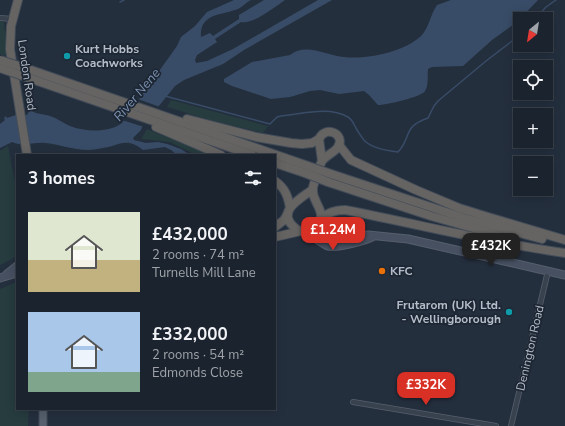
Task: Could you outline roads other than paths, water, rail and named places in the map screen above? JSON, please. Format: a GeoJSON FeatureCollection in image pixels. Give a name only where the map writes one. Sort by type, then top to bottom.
{"type":"FeatureCollection","features":[{"type":"Feature","properties":{"kind":"highway","name":"London Road"},"geometry":{"type":"LineString","coordinates":[[18,0],[12,19],[10,49],[27,154]]}},
{"type":"Feature","properties":{"kind":"highway"},"geometry":{"type":"LineString","coordinates":[[0,60],[25,68],[129,109],[260,154]]}},
{"type":"Feature","properties":{"kind":"highway"},"geometry":{"type":"LineString","coordinates":[[0,68],[77,95],[129,109],[249,154]]}},
{"type":"Feature","properties":{"kind":"highway"},"geometry":{"type":"LineString","coordinates":[[155,118],[302,144],[312,143],[319,139],[323,133],[327,131],[333,132],[339,138],[339,145],[336,150],[322,161]]}},
{"type":"Feature","properties":{"kind":"highway"},"geometry":{"type":"LineString","coordinates":[[155,118],[219,154]]}},
{"type":"Feature","properties":{"kind":"highway"},"geometry":{"type":"LineString","coordinates":[[319,139],[322,161],[313,189],[316,203],[321,212],[320,222]]}},
{"type":"Feature","properties":{"kind":"highway"},"geometry":{"type":"LineString","coordinates":[[339,145],[351,160],[416,190],[488,218],[565,240]]}},
{"type":"Feature","properties":{"kind":"highway"},"geometry":{"type":"LineString","coordinates":[[276,160],[467,228],[565,252]]}},
{"type":"Feature","properties":{"kind":"highway"},"geometry":{"type":"LineString","coordinates":[[276,163],[306,170]]}},
{"type":"Feature","properties":{"kind":"highway"},"geometry":{"type":"LineString","coordinates":[[330,178],[510,231],[565,244]]}},
{"type":"Feature","properties":{"kind":"highway"},"geometry":{"type":"LineString","coordinates":[[276,182],[288,194],[290,223],[303,231]]}},
{"type":"Feature","properties":{"kind":"highway"},"geometry":{"type":"LineString","coordinates":[[276,226],[284,220],[296,201],[313,189]]}},
{"type":"Feature","properties":{"kind":"highway"},"geometry":{"type":"LineString","coordinates":[[300,199],[311,200],[316,203]]}},
{"type":"Feature","properties":{"kind":"highway"},"geometry":{"type":"LineString","coordinates":[[276,237],[315,228],[328,213],[338,210],[345,210],[444,232],[534,249],[565,252]]}},
{"type":"Feature","properties":{"kind":"main road"},"geometry":{"type":"LineString","coordinates":[[320,222],[320,232],[323,236],[333,242],[368,235],[408,239],[565,275]]}},
{"type":"Feature","properties":{"kind":"main road"},"geometry":{"type":"LineString","coordinates":[[303,231],[330,246],[338,246],[367,240],[374,236]]}},
{"type":"Feature","properties":{"kind":"main road"},"geometry":{"type":"LineString","coordinates":[[2,277],[16,267]]}},
{"type":"Feature","properties":{"kind":"main road"},"geometry":{"type":"LineString","coordinates":[[2,277],[16,273]]}},
{"type":"Feature","properties":{"kind":"main road"},"geometry":{"type":"LineString","coordinates":[[43,410],[43,426]]}},
{"type":"Feature","properties":{"kind":"street"},"geometry":{"type":"LineString","coordinates":[[0,18],[12,19]]}},
{"type":"Feature","properties":{"kind":"street","name":"Denington Road"},"geometry":{"type":"LineString","coordinates":[[512,426],[548,271]]}},
{"type":"Feature","properties":{"kind":"street"},"geometry":{"type":"LineString","coordinates":[[353,402],[496,426]]}},
{"type":"Feature","properties":{"kind":"water"},"geometry":{"type":"Polygon","coordinates":[[[234,0],[251,0],[238,9],[213,16],[208,19],[201,29],[201,37],[210,33],[213,36],[239,19],[239,15],[264,0],[285,0],[263,15],[251,21],[241,22],[215,39],[217,42],[197,55],[195,60],[196,63],[207,61],[233,49],[318,0],[332,0],[244,50],[223,64],[184,80],[175,86],[133,138],[134,140],[146,143],[158,142],[167,144],[181,149],[188,154],[176,154],[165,147],[143,150],[136,145],[126,143],[88,150],[45,143],[24,144],[12,142],[0,148],[0,124],[5,120],[4,118],[6,116],[7,118],[16,115],[27,115],[30,110],[53,117],[76,128],[90,130],[110,129],[122,123],[177,46],[181,37],[195,26],[207,12],[234,0]]]}},
{"type":"Feature","properties":{"kind":"water"},"geometry":{"type":"Polygon","coordinates":[[[451,0],[538,0],[527,12],[513,12],[513,25],[492,40],[463,66],[432,67],[428,69],[425,91],[417,96],[388,104],[378,105],[364,91],[339,94],[320,90],[310,91],[290,97],[271,99],[224,82],[224,79],[252,62],[290,55],[296,51],[310,50],[353,58],[373,56],[394,51],[413,42],[423,34],[437,5],[451,0]]]}},
{"type":"Feature","properties":{"kind":"waterway"},"geometry":{"type":"LineString","coordinates":[[120,2],[124,0]]}},
{"type":"Feature","properties":{"kind":"waterway"},"geometry":{"type":"LineString","coordinates":[[541,12],[556,0]]}},
{"type":"Feature","properties":{"kind":"waterway"},"geometry":{"type":"LineString","coordinates":[[165,96],[270,124],[277,117],[281,116],[324,111],[341,114],[351,120],[362,138],[369,144],[381,149],[398,152],[414,125],[428,118],[438,101],[513,40]]}},
{"type":"Feature","properties":{"kind":"place","name":"Kurt Hobbs Coachworks"},"geometry":{"type":"Point","coordinates":[67,56]}},
{"type":"Feature","properties":{"kind":"place","name":"KFC"},"geometry":{"type":"Point","coordinates":[382,271]}},
{"type":"Feature","properties":{"kind":"place","name":"Frutarom (UK) Ltd. - Wellingborough"},"geometry":{"type":"Point","coordinates":[509,312]}},
{"type":"Feature","properties":{"kind":"water label","name":"River Nene"},"geometry":{"type":"Point","coordinates":[137,95]}}]}
